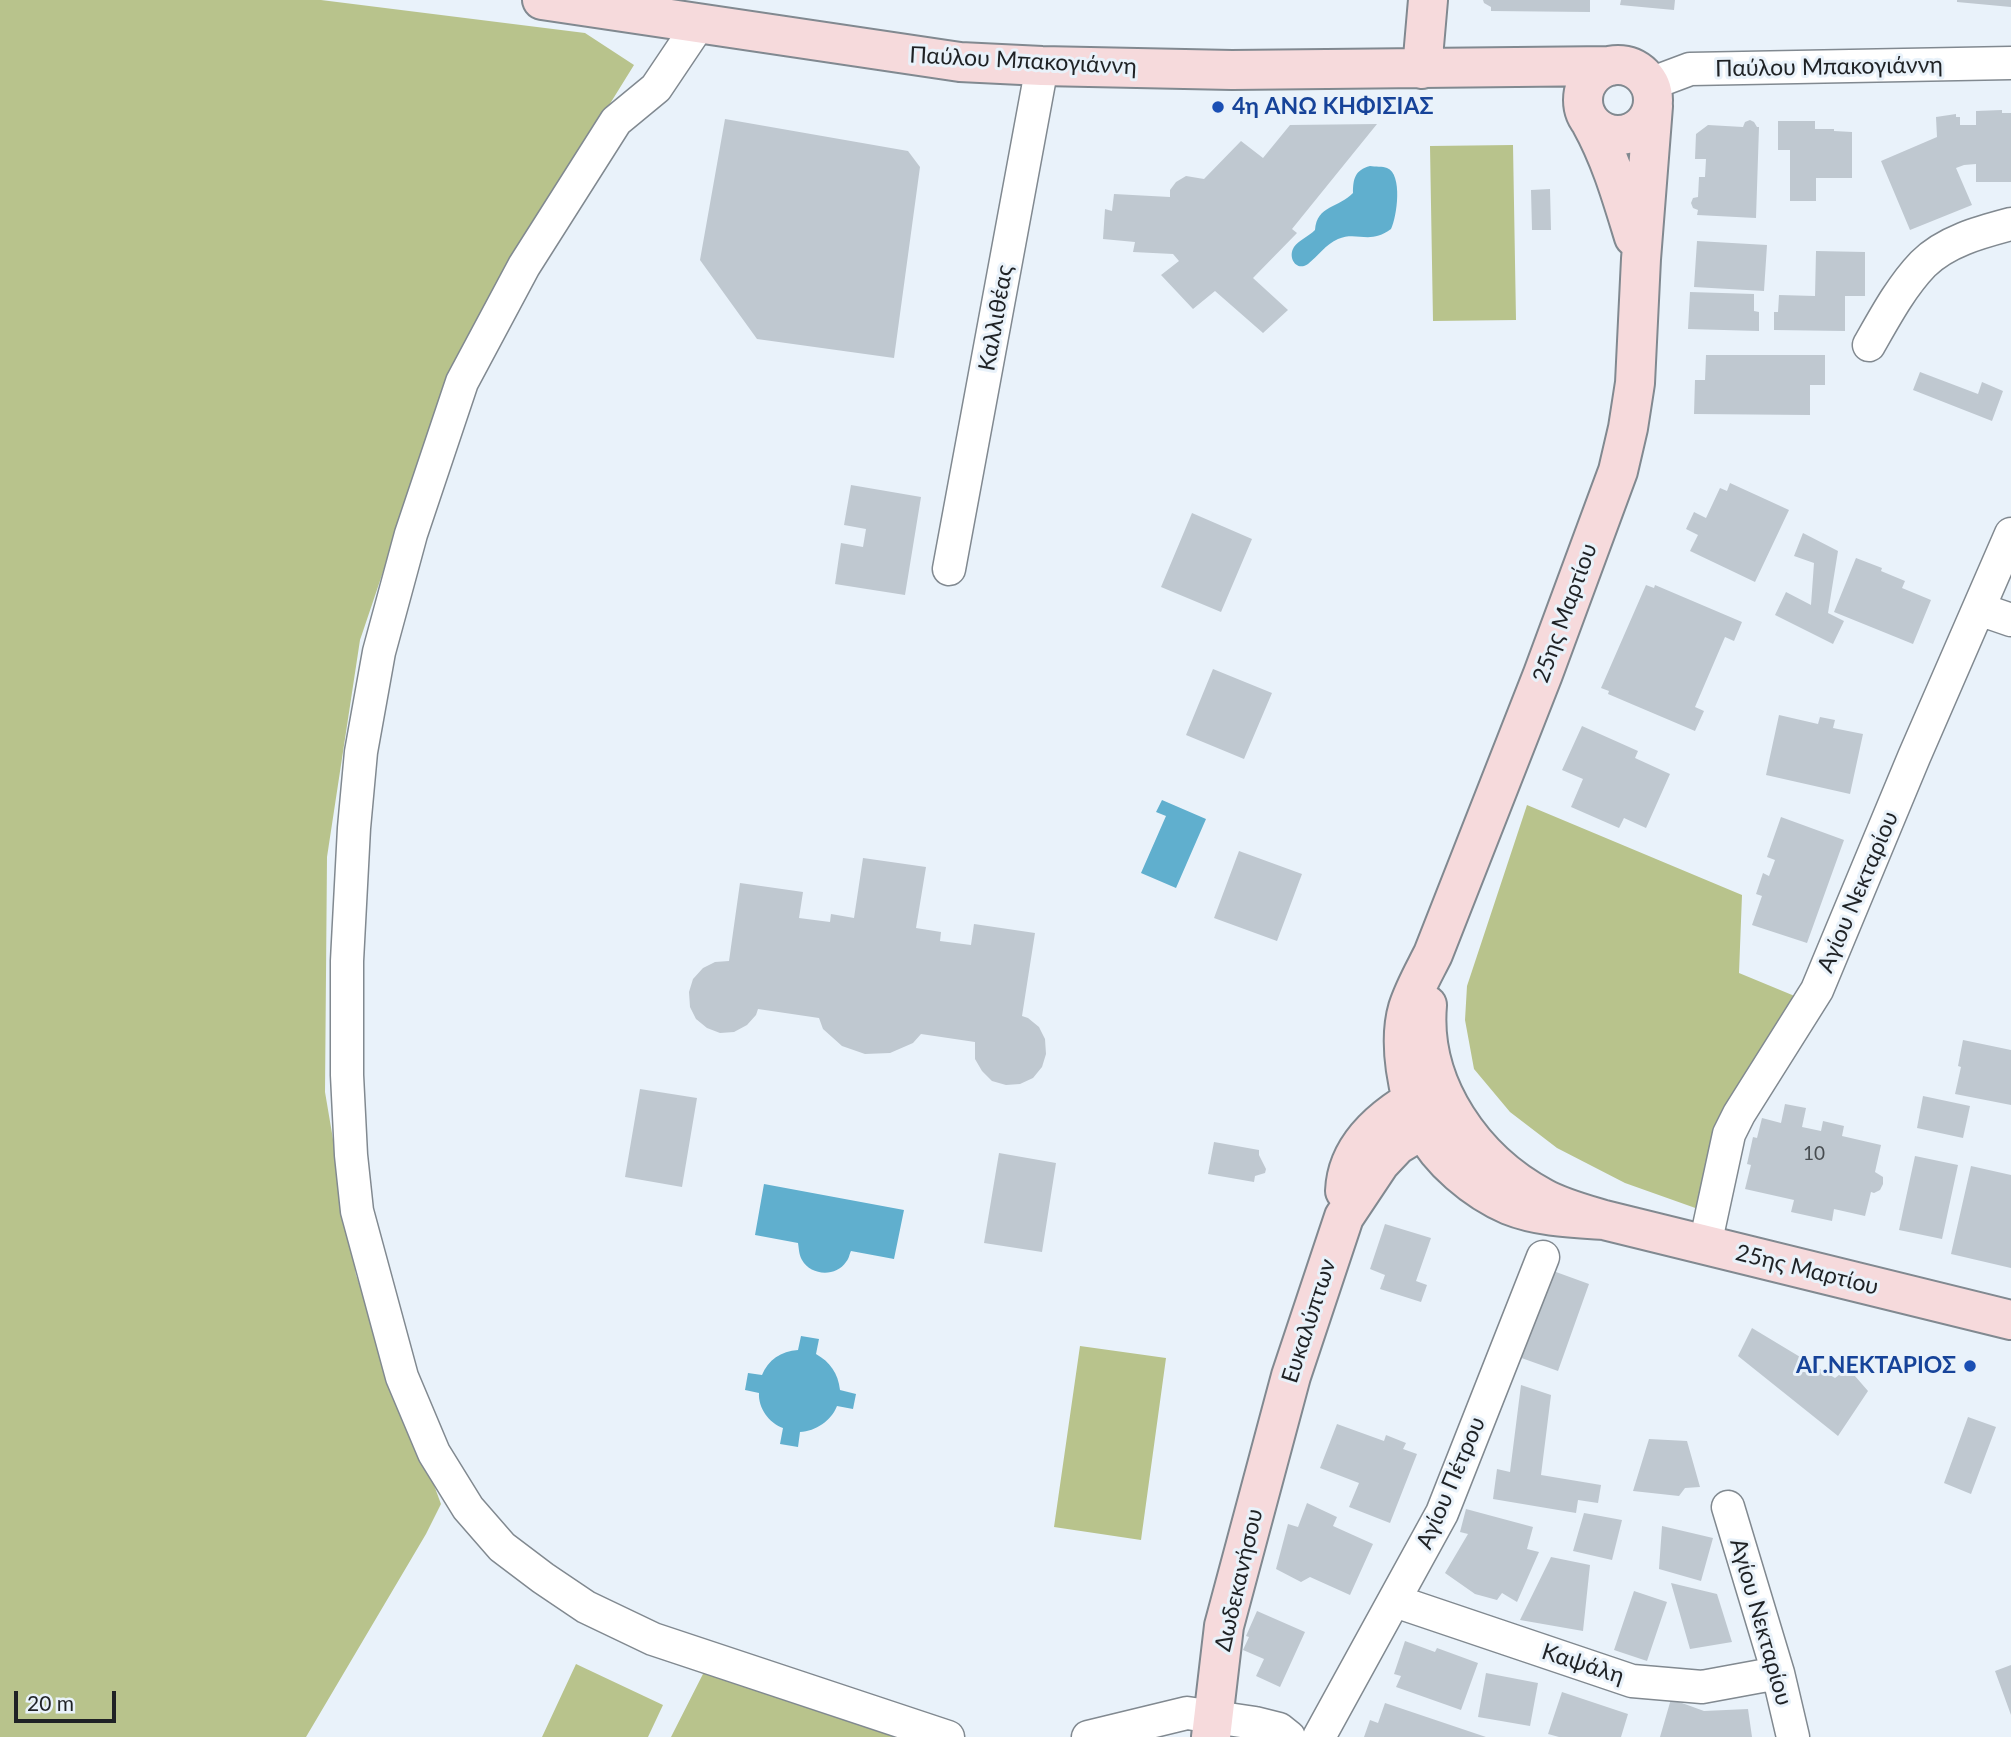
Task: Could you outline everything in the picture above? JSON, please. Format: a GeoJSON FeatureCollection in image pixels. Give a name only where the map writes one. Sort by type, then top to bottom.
{"type":"FeatureCollection","features":[{"type":"Feature","properties":{"kind":"main road","name":"Παύλου Μπακογιάννη"},"geometry":{"type":"LineString","coordinates":[[542,0],[700,12],[960,62],[1232,70],[1611,66]]}},
{"type":"Feature","properties":{"kind":"main road"},"geometry":{"type":"LineString","coordinates":[[1422,69],[1428,0]]}},
{"type":"Feature","properties":{"kind":"main road"},"geometry":{"type":"LineString","coordinates":[[1611,66],[1634,69],[1643,75],[1651,95],[1649,117],[1633,132],[1623,135],[1600,131],[1589,119],[1583,101],[1591,78],[1611,66]]}},
{"type":"Feature","properties":{"kind":"main road","name":"Παύλου Μπακογιάννη"},"geometry":{"type":"LineString","coordinates":[[1508,67],[1553,86],[1573,100],[1589,119]]}},
{"type":"Feature","properties":{"kind":"main road","name":"25ης Μαρτίου"},"geometry":{"type":"LineString","coordinates":[[1651,95],[1635,383],[1618,471],[1543,674],[1433,954],[1413,994],[1407,1011],[1405,1068],[1432,1106],[1508,1176],[1545,1199],[1604,1220],[2011,1320]]}},
{"type":"Feature","properties":{"kind":"main road","name":"25ης Μαρτίου"},"geometry":{"type":"LineString","coordinates":[[1589,119],[1614,173],[1641,259]]}},
{"type":"Feature","properties":{"kind":"main road","name":"25ης Μαρτίου"},"geometry":{"type":"LineString","coordinates":[[1433,954],[1427,1013],[1436,1147],[1469,1181],[1510,1205],[1557,1217],[1604,1220]]}},
{"type":"Feature","properties":{"kind":"main road"},"geometry":{"type":"LineString","coordinates":[[1405,1044],[1373,1150],[1404,1158],[1433,1160],[1457,1169]]}},
{"type":"Feature","properties":{"kind":"main road","name":"Ευκαλύπτων"},"geometry":{"type":"LineString","coordinates":[[1276,1426],[1344,1217],[1373,1150],[1397,1145],[1432,1106]]}},
{"type":"Feature","properties":{"kind":"main road","name":"Δωδεκανήσου"},"geometry":{"type":"LineString","coordinates":[[1212,1726],[1224,1626],[1276,1426]]}},
{"type":"Feature","properties":{"kind":"street"},"geometry":{"type":"LineString","coordinates":[[700,12],[656,88],[617,121],[524,266],[462,382],[411,534],[377,665],[360,752],[354,828],[347,961],[347,1076],[351,1155],[358,1211],[402,1377],[434,1452],[468,1508],[502,1547],[586,1607],[653,1639],[948,1737]]}},
{"type":"Feature","properties":{"kind":"street","name":"Παύλου Μπακογιάννη"},"geometry":{"type":"LineString","coordinates":[[1651,95],[1690,69],[2011,63]]}},
{"type":"Feature","properties":{"kind":"street","name":"Καλλιθέας"},"geometry":{"type":"LineString","coordinates":[[950,569],[1042,66]]}},
{"type":"Feature","properties":{"kind":"street"},"geometry":{"type":"LineString","coordinates":[[1869,345],[1901,292],[1924,263],[1971,235],[2011,224]]}},
{"type":"Feature","properties":{"kind":"street","name":"Αγίου Νεκταρίου"},"geometry":{"type":"LineString","coordinates":[[1705,1245],[1729,1134],[1817,990],[2011,534]]}},
{"type":"Feature","properties":{"kind":"street"},"geometry":{"type":"LineString","coordinates":[[1979,609],[2011,620]]}},
{"type":"Feature","properties":{"kind":"street","name":"Αγίου Πέτρου"},"geometry":{"type":"LineString","coordinates":[[1319,1737],[1443,1513],[1543,1258]]}},
{"type":"Feature","properties":{"kind":"street","name":"Αγίου Νεκταρίου"},"geometry":{"type":"LineString","coordinates":[[1728,1507],[1778,1673],[1793,1737]]}},
{"type":"Feature","properties":{"kind":"street","name":"Καψάλη"},"geometry":{"type":"LineString","coordinates":[[1395,1601],[1632,1681],[1702,1687],[1778,1673]]}},
{"type":"Feature","properties":{"kind":"street"},"geometry":{"type":"LineString","coordinates":[[1088,1737],[1187,1713],[1212,1726],[1255,1723],[1279,1729],[1289,1737]]}},
{"type":"Feature","properties":{"kind":"green space"},"geometry":{"type":"Polygon","coordinates":[[[0,0],[321,0],[585,33],[634,65],[528,236],[434,421],[360,640],[327,857],[325,1092],[356,1275],[441,1504],[306,1737],[0,1737],[0,0]]]}},
{"type":"Feature","properties":{"kind":"green space"},"geometry":{"type":"Polygon","coordinates":[[[1513,145],[1516,320],[1433,321],[1430,146],[1513,145]]]}},
{"type":"Feature","properties":{"kind":"green space"},"geometry":{"type":"Polygon","coordinates":[[[1527,805],[1742,895],[1739,973],[1797,997],[1701,1210],[1625,1183],[1557,1148],[1510,1112],[1474,1069],[1465,1020],[1467,986],[1527,805]]]}},
{"type":"Feature","properties":{"kind":"green space"},"geometry":{"type":"Polygon","coordinates":[[[1080,1346],[1166,1358],[1141,1540],[1054,1527],[1080,1346]]]}},
{"type":"Feature","properties":{"kind":"green space"},"geometry":{"type":"Polygon","coordinates":[[[576,1664],[663,1705],[648,1737],[542,1737],[576,1664]]]}},
{"type":"Feature","properties":{"kind":"green space"},"geometry":{"type":"Polygon","coordinates":[[[704,1672],[922,1737],[671,1737],[704,1672]]]}},
{"type":"Feature","properties":{"kind":"water"},"geometry":{"type":"Polygon","coordinates":[[[1370,166],[1387,168],[1395,178],[1397,206],[1391,229],[1377,236],[1338,239],[1308,264],[1300,266],[1294,263],[1294,247],[1315,230],[1324,211],[1353,193],[1356,176],[1370,166]]]}},
{"type":"Feature","properties":{"kind":"water"},"geometry":{"type":"Polygon","coordinates":[[[1162,800],[1206,819],[1176,888],[1141,873],[1166,816],[1156,812],[1162,800]]]}},
{"type":"Feature","properties":{"kind":"water"},"geometry":{"type":"Polygon","coordinates":[[[764,1184],[904,1210],[894,1259],[851,1251],[847,1261],[836,1270],[824,1273],[811,1269],[801,1258],[798,1243],[755,1235],[764,1184]]]}},
{"type":"Feature","properties":{"kind":"water"},"geometry":{"type":"Polygon","coordinates":[[[801,1336],[819,1339],[816,1354],[832,1369],[840,1390],[856,1394],[853,1409],[837,1406],[822,1424],[812,1430],[800,1432],[798,1447],[780,1444],[783,1428],[773,1423],[765,1414],[759,1393],[745,1390],[748,1373],[762,1375],[776,1357],[798,1350],[801,1336]]]}},
{"type":"Feature","properties":{"kind":"building"},"geometry":{"type":"Polygon","coordinates":[[[1483,0],[1590,0],[1590,12],[1491,11],[1491,7],[1483,0]]]}},
{"type":"Feature","properties":{"kind":"building"},"geometry":{"type":"Polygon","coordinates":[[[1621,0],[1675,0],[1674,10],[1620,5],[1621,0]]]}},
{"type":"Feature","properties":{"kind":"building"},"geometry":{"type":"Polygon","coordinates":[[[2011,0],[2011,7],[1957,2],[2011,0]]]}},
{"type":"Feature","properties":{"kind":"building"},"geometry":{"type":"Polygon","coordinates":[[[2002,110],[2002,113],[2011,113],[2011,182],[1976,182],[1976,164],[1956,168],[1972,205],[1910,230],[1881,161],[1937,137],[1936,117],[1956,114],[1956,117],[1960,117],[1960,125],[1976,125],[1976,111],[2002,110]]]}},
{"type":"Feature","properties":{"kind":"building"},"geometry":{"type":"Polygon","coordinates":[[[725,119],[908,151],[920,167],[894,358],[757,339],[700,260],[725,119]]]}},
{"type":"Feature","properties":{"kind":"building"},"geometry":{"type":"Polygon","coordinates":[[[1750,120],[1759,127],[1756,218],[1697,215],[1698,210],[1693,208],[1691,203],[1693,198],[1698,197],[1699,177],[1705,177],[1706,159],[1695,159],[1696,134],[1708,125],[1743,127],[1745,122],[1750,120]]]}},
{"type":"Feature","properties":{"kind":"building"},"geometry":{"type":"Polygon","coordinates":[[[1778,121],[1815,121],[1815,129],[1852,132],[1852,178],[1816,178],[1816,201],[1790,201],[1790,150],[1778,150],[1778,121]]]}},
{"type":"Feature","properties":{"kind":"building"},"geometry":{"type":"Polygon","coordinates":[[[1377,124],[1292,229],[1297,233],[1253,278],[1288,310],[1263,333],[1215,291],[1193,309],[1161,275],[1179,261],[1173,254],[1133,252],[1135,242],[1103,239],[1105,209],[1112,211],[1114,194],[1170,197],[1170,190],[1176,182],[1186,176],[1204,179],[1241,141],[1263,158],[1290,125],[1377,124]]]}},
{"type":"Feature","properties":{"kind":"building"},"geometry":{"type":"Polygon","coordinates":[[[1550,189],[1551,230],[1532,230],[1531,190],[1550,189]]]}},
{"type":"Feature","properties":{"kind":"building"},"geometry":{"type":"Polygon","coordinates":[[[1697,241],[1767,245],[1764,291],[1694,287],[1697,241]]]}},
{"type":"Feature","properties":{"kind":"building"},"geometry":{"type":"Polygon","coordinates":[[[1816,251],[1865,252],[1865,296],[1845,296],[1845,331],[1774,330],[1774,312],[1778,312],[1779,295],[1815,296],[1816,251]]]}},
{"type":"Feature","properties":{"kind":"building"},"geometry":{"type":"Polygon","coordinates":[[[1690,292],[1754,294],[1754,311],[1759,312],[1759,331],[1688,329],[1690,292]]]}},
{"type":"Feature","properties":{"kind":"building"},"geometry":{"type":"Polygon","coordinates":[[[1706,355],[1825,355],[1825,385],[1810,385],[1810,415],[1694,414],[1695,380],[1705,380],[1706,355]]]}},
{"type":"Feature","properties":{"kind":"building"},"geometry":{"type":"Polygon","coordinates":[[[1920,372],[1978,394],[1982,382],[2003,391],[1992,421],[1913,390],[1920,372]]]}},
{"type":"Feature","properties":{"kind":"building"},"geometry":{"type":"Polygon","coordinates":[[[1730,483],[1789,510],[1755,582],[1690,551],[1698,535],[1686,529],[1694,512],[1706,518],[1720,488],[1727,491],[1730,483]]]}},
{"type":"Feature","properties":{"kind":"building"},"geometry":{"type":"Polygon","coordinates":[[[851,485],[921,497],[905,595],[835,584],[841,543],[863,547],[866,529],[844,525],[851,485]]]}},
{"type":"Feature","properties":{"kind":"building"},"geometry":{"type":"Polygon","coordinates":[[[1192,513],[1252,539],[1221,612],[1161,587],[1192,513]]]}},
{"type":"Feature","properties":{"kind":"building"},"geometry":{"type":"Polygon","coordinates":[[[1803,533],[1838,551],[1828,613],[1844,621],[1833,644],[1775,615],[1786,592],[1811,605],[1814,563],[1794,556],[1803,533]]]}},
{"type":"Feature","properties":{"kind":"building"},"geometry":{"type":"Polygon","coordinates":[[[1856,558],[1882,568],[1881,571],[1905,581],[1902,588],[1931,600],[1913,644],[1834,612],[1856,558]]]}},
{"type":"Feature","properties":{"kind":"building"},"geometry":{"type":"Polygon","coordinates":[[[1646,585],[1654,588],[1655,585],[1742,622],[1734,641],[1725,637],[1695,707],[1704,711],[1695,731],[1608,694],[1609,691],[1601,688],[1646,585]]]}},
{"type":"Feature","properties":{"kind":"building"},"geometry":{"type":"Polygon","coordinates":[[[1213,669],[1272,693],[1244,759],[1186,735],[1213,669]]]}},
{"type":"Feature","properties":{"kind":"building"},"geometry":{"type":"Polygon","coordinates":[[[1779,715],[1818,724],[1820,717],[1835,720],[1833,728],[1863,734],[1850,794],[1766,775],[1779,715]]]}},
{"type":"Feature","properties":{"kind":"building"},"geometry":{"type":"Polygon","coordinates":[[[1582,726],[1638,751],[1635,758],[1670,774],[1646,828],[1624,818],[1619,828],[1571,807],[1583,779],[1562,770],[1582,726]]]}},
{"type":"Feature","properties":{"kind":"building"},"geometry":{"type":"Polygon","coordinates":[[[1781,817],[1844,840],[1807,943],[1752,925],[1762,896],[1756,894],[1763,873],[1769,876],[1775,860],[1767,857],[1781,817]]]}},
{"type":"Feature","properties":{"kind":"building"},"geometry":{"type":"Polygon","coordinates":[[[1239,851],[1302,874],[1277,941],[1214,918],[1239,851]]]}},
{"type":"Feature","properties":{"kind":"building"},"geometry":{"type":"Polygon","coordinates":[[[863,858],[926,867],[916,928],[941,932],[940,941],[971,945],[974,924],[1035,933],[1022,1016],[1039,1027],[1045,1039],[1046,1054],[1042,1067],[1033,1078],[1020,1084],[1006,1085],[992,1081],[975,1059],[975,1042],[921,1034],[913,1043],[890,1053],[865,1054],[842,1046],[823,1029],[819,1018],[758,1009],[747,1025],[734,1032],[720,1033],[707,1028],[696,1019],[690,1007],[689,992],[693,979],[703,968],[715,962],[729,961],[740,883],[803,892],[799,918],[830,922],[831,914],[854,918],[863,858]]]}},
{"type":"Feature","properties":{"kind":"building"},"geometry":{"type":"Polygon","coordinates":[[[1963,1040],[2011,1050],[2011,1105],[1955,1094],[1963,1040]]]}},
{"type":"Feature","properties":{"kind":"building"},"geometry":{"type":"Polygon","coordinates":[[[640,1089],[697,1098],[682,1187],[625,1177],[640,1089]]]}},
{"type":"Feature","properties":{"kind":"building"},"geometry":{"type":"Polygon","coordinates":[[[1923,1096],[1970,1106],[1963,1138],[1917,1128],[1923,1096]]]}},
{"type":"Feature","properties":{"kind":"building"},"geometry":{"type":"Polygon","coordinates":[[[1785,1104],[1806,1108],[1802,1127],[1821,1131],[1823,1121],[1844,1126],[1842,1136],[1881,1145],[1875,1172],[1883,1177],[1883,1184],[1880,1190],[1871,1192],[1865,1216],[1834,1209],[1832,1221],[1791,1212],[1794,1200],[1745,1189],[1751,1165],[1747,1164],[1753,1137],[1757,1138],[1762,1118],[1781,1123],[1785,1104]]]}},
{"type":"Feature","properties":{"kind":"building"},"geometry":{"type":"Polygon","coordinates":[[[1214,1142],[1259,1150],[1265,1173],[1255,1176],[1254,1182],[1208,1174],[1214,1142]]]}},
{"type":"Feature","properties":{"kind":"building"},"geometry":{"type":"Polygon","coordinates":[[[999,1153],[1056,1163],[1042,1252],[984,1243],[999,1153]]]}},
{"type":"Feature","properties":{"kind":"building"},"geometry":{"type":"Polygon","coordinates":[[[1915,1156],[1958,1165],[1942,1239],[1899,1230],[1915,1156]]]}},
{"type":"Feature","properties":{"kind":"building"},"geometry":{"type":"Polygon","coordinates":[[[1971,1166],[2011,1175],[2011,1268],[1951,1254],[1971,1166]]]}},
{"type":"Feature","properties":{"kind":"building"},"geometry":{"type":"Polygon","coordinates":[[[1385,1224],[1431,1238],[1416,1281],[1427,1285],[1421,1302],[1380,1289],[1385,1275],[1370,1269],[1385,1224]]]}},
{"type":"Feature","properties":{"kind":"building"},"geometry":{"type":"Polygon","coordinates":[[[1545,1268],[1589,1284],[1558,1371],[1513,1355],[1545,1268]]]}},
{"type":"Feature","properties":{"kind":"building"},"geometry":{"type":"Polygon","coordinates":[[[1752,1328],[1835,1378],[1848,1368],[1868,1391],[1838,1436],[1738,1356],[1752,1328]]]}},
{"type":"Feature","properties":{"kind":"building"},"geometry":{"type":"Polygon","coordinates":[[[1521,1385],[1551,1395],[1541,1475],[1601,1485],[1598,1503],[1578,1500],[1576,1513],[1493,1499],[1497,1469],[1510,1472],[1521,1385]]]}},
{"type":"Feature","properties":{"kind":"building"},"geometry":{"type":"Polygon","coordinates":[[[1968,1417],[1996,1427],[1971,1494],[1944,1483],[1968,1417]]]}},
{"type":"Feature","properties":{"kind":"building"},"geometry":{"type":"Polygon","coordinates":[[[1337,1424],[1384,1441],[1386,1435],[1406,1443],[1403,1449],[1417,1454],[1390,1523],[1349,1507],[1359,1483],[1320,1468],[1337,1424]]]}},
{"type":"Feature","properties":{"kind":"building"},"geometry":{"type":"Polygon","coordinates":[[[1649,1439],[1687,1441],[1700,1487],[1685,1488],[1679,1496],[1633,1491],[1649,1439]]]}},
{"type":"Feature","properties":{"kind":"building"},"geometry":{"type":"Polygon","coordinates":[[[1307,1503],[1337,1517],[1333,1526],[1373,1544],[1350,1595],[1310,1577],[1301,1582],[1276,1569],[1288,1524],[1298,1527],[1307,1503]]]}},
{"type":"Feature","properties":{"kind":"building"},"geometry":{"type":"Polygon","coordinates":[[[1466,1509],[1533,1527],[1527,1549],[1539,1552],[1517,1602],[1502,1593],[1497,1600],[1475,1594],[1445,1573],[1468,1534],[1460,1532],[1466,1509]]]}},
{"type":"Feature","properties":{"kind":"building"},"geometry":{"type":"Polygon","coordinates":[[[1584,1513],[1622,1520],[1612,1560],[1573,1551],[1584,1513]]]}},
{"type":"Feature","properties":{"kind":"building"},"geometry":{"type":"Polygon","coordinates":[[[1662,1526],[1713,1538],[1701,1581],[1659,1569],[1662,1526]]]}},
{"type":"Feature","properties":{"kind":"building"},"geometry":{"type":"Polygon","coordinates":[[[1551,1557],[1590,1565],[1583,1631],[1520,1620],[1551,1557]]]}},
{"type":"Feature","properties":{"kind":"building"},"geometry":{"type":"Polygon","coordinates":[[[1671,1583],[1717,1594],[1732,1642],[1690,1649],[1671,1583]]]}},
{"type":"Feature","properties":{"kind":"building"},"geometry":{"type":"Polygon","coordinates":[[[1634,1591],[1667,1602],[1647,1661],[1614,1650],[1634,1591]]]}},
{"type":"Feature","properties":{"kind":"building"},"geometry":{"type":"Polygon","coordinates":[[[1257,1611],[1305,1632],[1280,1687],[1256,1676],[1264,1659],[1243,1650],[1257,1611]]]}},
{"type":"Feature","properties":{"kind":"building"},"geometry":{"type":"Polygon","coordinates":[[[1405,1641],[1435,1652],[1437,1648],[1478,1663],[1461,1710],[1396,1687],[1401,1676],[1394,1674],[1405,1641]]]}},
{"type":"Feature","properties":{"kind":"building"},"geometry":{"type":"Polygon","coordinates":[[[2011,1665],[2011,1715],[1995,1671],[2011,1665]]]}},
{"type":"Feature","properties":{"kind":"building"},"geometry":{"type":"Polygon","coordinates":[[[1486,1673],[1538,1683],[1530,1726],[1478,1717],[1486,1673]]]}},
{"type":"Feature","properties":{"kind":"building"},"geometry":{"type":"Polygon","coordinates":[[[1562,1692],[1628,1714],[1621,1737],[1559,1737],[1548,1734],[1562,1692]]]}},
{"type":"Feature","properties":{"kind":"building"},"geometry":{"type":"Polygon","coordinates":[[[1671,1699],[1704,1711],[1748,1709],[1752,1737],[1660,1737],[1671,1699]]]}},
{"type":"Feature","properties":{"kind":"building"},"geometry":{"type":"Polygon","coordinates":[[[1385,1703],[1486,1737],[1364,1737],[1370,1720],[1378,1723],[1385,1703]]]}},
{"type":"Feature","properties":{"kind":"place","name":"4η ΑΝΩ ΚΗΦΙΣΙΑΣ"},"geometry":{"type":"Point","coordinates":[1218,107]}},
{"type":"Feature","properties":{"kind":"place","name":"ΑΓ.ΝΕΚΤΑΡΙΟΣ"},"geometry":{"type":"Point","coordinates":[1970,1366]}}]}
